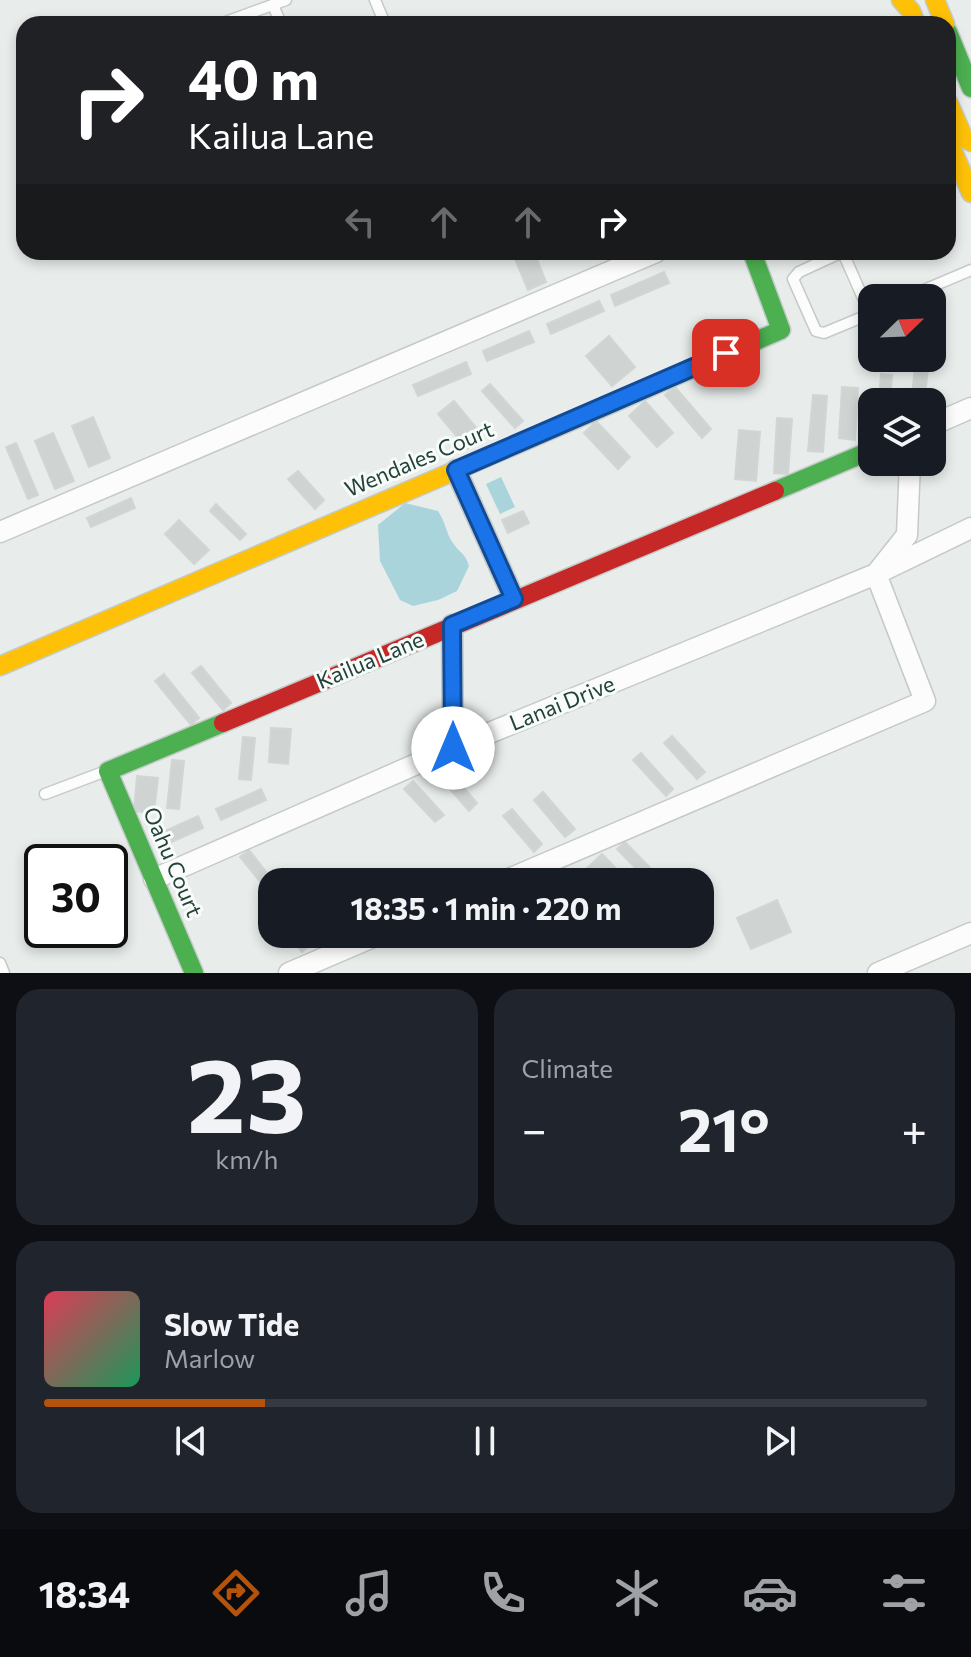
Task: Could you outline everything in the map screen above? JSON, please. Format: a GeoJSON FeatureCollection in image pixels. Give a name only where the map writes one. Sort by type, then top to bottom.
{"type":"FeatureCollection","features":[{"type":"Feature","properties":{"kind":"street"},"geometry":{"type":"LineString","coordinates":[[901,0],[913,16]]}},
{"type":"Feature","properties":{"kind":"street"},"geometry":{"type":"LineString","coordinates":[[956,51],[971,88]]}},
{"type":"Feature","properties":{"kind":"street"},"geometry":{"type":"LineString","coordinates":[[956,120],[964,138],[956,143]]}},
{"type":"Feature","properties":{"kind":"street"},"geometry":{"type":"LineString","coordinates":[[956,150],[971,193]]}},
{"type":"Feature","properties":{"kind":"street"},"geometry":{"type":"LineString","coordinates":[[0,532],[637,260]]}},
{"type":"Feature","properties":{"kind":"street","name":"Wendales Court"},"geometry":{"type":"LineString","coordinates":[[0,666],[781,330],[755,260]]}},
{"type":"Feature","properties":{"kind":"street"},"geometry":{"type":"LineString","coordinates":[[946,419],[971,408]]}},
{"type":"Feature","properties":{"kind":"street","name":"Kailua Lane"},"geometry":{"type":"LineString","coordinates":[[108,771],[858,456]]}},
{"type":"Feature","properties":{"kind":"street"},"geometry":{"type":"LineString","coordinates":[[456,470],[514,599]]}},
{"type":"Feature","properties":{"kind":"street"},"geometry":{"type":"LineString","coordinates":[[535,868],[925,701],[876,574],[907,535],[909,476]]}},
{"type":"Feature","properties":{"kind":"street","name":"Lanai Drive"},"geometry":{"type":"LineString","coordinates":[[154,879],[453,748],[876,574],[971,528]]}},
{"type":"Feature","properties":{"kind":"street"},"geometry":{"type":"LineString","coordinates":[[452,625],[453,748]]}},
{"type":"Feature","properties":{"kind":"street","name":"Oahu Court"},"geometry":{"type":"LineString","coordinates":[[108,771],[194,973]]}},
{"type":"Feature","properties":{"kind":"street"},"geometry":{"type":"LineString","coordinates":[[878,973],[971,933]]}},
{"type":"Feature","properties":{"kind":"street"},"geometry":{"type":"LineString","coordinates":[[289,973],[347,948]]}},
{"type":"Feature","properties":{"kind":"lane"},"geometry":{"type":"LineString","coordinates":[[239,16],[286,0]]}},
{"type":"Feature","properties":{"kind":"lane"},"geometry":{"type":"LineString","coordinates":[[273,5],[278,16]]}},
{"type":"Feature","properties":{"kind":"lane"},"geometry":{"type":"LineString","coordinates":[[825,260],[799,272],[793,279],[816,331],[824,333],[871,313],[846,260]]}},
{"type":"Feature","properties":{"kind":"lane"},"geometry":{"type":"LineString","coordinates":[[938,284],[971,270]]}},
{"type":"Feature","properties":{"kind":"lane","name":"Kailua Lane"},"geometry":{"type":"LineString","coordinates":[[45,794],[108,771]]}},
{"type":"Feature","properties":{"kind":"lane"},"geometry":{"type":"LineString","coordinates":[[0,963],[4,973]]}},
{"type":"Feature","properties":{"kind":"water"},"geometry":{"type":"Polygon","coordinates":[[[501,477],[515,507],[500,514],[486,484],[501,477]]]}},
{"type":"Feature","properties":{"kind":"water"},"geometry":{"type":"Polygon","coordinates":[[[405,503],[438,511],[451,540],[469,566],[457,591],[413,606],[400,600],[380,561],[378,525],[405,503]]]}},
{"type":"Feature","properties":{"kind":"building"},"geometry":{"type":"Polygon","coordinates":[[[515,260],[537,260],[546,282],[528,290],[515,260]]]}},
{"type":"Feature","properties":{"kind":"building"},"geometry":{"type":"Polygon","coordinates":[[[664,272],[669,283],[615,306],[611,295],[664,272]]]}},
{"type":"Feature","properties":{"kind":"building"},"geometry":{"type":"Polygon","coordinates":[[[599,301],[604,311],[551,334],[547,324],[599,301]]]}},
{"type":"Feature","properties":{"kind":"building"},"geometry":{"type":"Polygon","coordinates":[[[529,331],[534,342],[487,361],[483,351],[529,331]]]}},
{"type":"Feature","properties":{"kind":"building"},"geometry":{"type":"Polygon","coordinates":[[[609,336],[635,367],[612,386],[586,356],[609,336]]]}},
{"type":"Feature","properties":{"kind":"building"},"geometry":{"type":"Polygon","coordinates":[[[466,362],[471,374],[418,396],[413,385],[466,362]]]}},
{"type":"Feature","properties":{"kind":"building"},"geometry":{"type":"Polygon","coordinates":[[[915,372],[928,372],[926,388],[913,388],[915,372]]]}},
{"type":"Feature","properties":{"kind":"building"},"geometry":{"type":"Polygon","coordinates":[[[881,374],[892,375],[891,388],[880,388],[881,374]]]}},
{"type":"Feature","properties":{"kind":"building"},"geometry":{"type":"Polygon","coordinates":[[[490,384],[523,421],[515,428],[482,391],[490,384]]]}},
{"type":"Feature","properties":{"kind":"building"},"geometry":{"type":"Polygon","coordinates":[[[675,387],[711,429],[702,438],[665,395],[675,387]]]}},
{"type":"Feature","properties":{"kind":"building"},"geometry":{"type":"Polygon","coordinates":[[[842,387],[858,388],[855,440],[839,438],[842,387]]]}},
{"type":"Feature","properties":{"kind":"building"},"geometry":{"type":"Polygon","coordinates":[[[813,395],[827,396],[823,452],[808,451],[813,395]]]}},
{"type":"Feature","properties":{"kind":"building"},"geometry":{"type":"Polygon","coordinates":[[[454,401],[483,436],[467,449],[438,414],[454,401]]]}},
{"type":"Feature","properties":{"kind":"building"},"geometry":{"type":"Polygon","coordinates":[[[645,401],[673,433],[657,447],[629,416],[645,401]]]}},
{"type":"Feature","properties":{"kind":"building"},"geometry":{"type":"Polygon","coordinates":[[[93,417],[110,458],[89,467],[72,426],[93,417]]]}},
{"type":"Feature","properties":{"kind":"building"},"geometry":{"type":"Polygon","coordinates":[[[777,418],[792,419],[788,474],[774,473],[777,418]]]}},
{"type":"Feature","properties":{"kind":"building"},"geometry":{"type":"Polygon","coordinates":[[[596,421],[630,457],[618,469],[584,433],[596,421]]]}},
{"type":"Feature","properties":{"kind":"building"},"geometry":{"type":"Polygon","coordinates":[[[739,430],[760,432],[756,481],[735,479],[739,430]]]}},
{"type":"Feature","properties":{"kind":"building"},"geometry":{"type":"Polygon","coordinates":[[[53,433],[74,481],[55,489],[35,441],[53,433]]]}},
{"type":"Feature","properties":{"kind":"building"},"geometry":{"type":"Polygon","coordinates":[[[16,443],[38,495],[28,499],[6,447],[16,443]]]}},
{"type":"Feature","properties":{"kind":"building"},"geometry":{"type":"Polygon","coordinates":[[[298,471],[324,500],[315,509],[288,479],[298,471]]]}},
{"type":"Feature","properties":{"kind":"building"},"geometry":{"type":"Polygon","coordinates":[[[131,498],[135,508],[91,527],[87,518],[131,498]]]}},
{"type":"Feature","properties":{"kind":"building"},"geometry":{"type":"Polygon","coordinates":[[[216,504],[246,534],[240,540],[210,511],[216,504]]]}},
{"type":"Feature","properties":{"kind":"building"},"geometry":{"type":"Polygon","coordinates":[[[523,511],[529,523],[508,533],[502,520],[523,511]]]}},
{"type":"Feature","properties":{"kind":"building"},"geometry":{"type":"Polygon","coordinates":[[[179,520],[209,550],[194,564],[165,534],[179,520]]]}},
{"type":"Feature","properties":{"kind":"building"},"geometry":{"type":"Polygon","coordinates":[[[201,666],[231,703],[223,710],[192,673],[201,666]]]}},
{"type":"Feature","properties":{"kind":"building"},"geometry":{"type":"Polygon","coordinates":[[[164,674],[199,718],[191,725],[155,681],[164,674]]]}},
{"type":"Feature","properties":{"kind":"building"},"geometry":{"type":"Polygon","coordinates":[[[271,728],[291,729],[288,764],[269,762],[271,728]]]}},
{"type":"Feature","properties":{"kind":"building"},"geometry":{"type":"Polygon","coordinates":[[[672,736],[705,772],[697,779],[664,743],[672,736]]]}},
{"type":"Feature","properties":{"kind":"building"},"geometry":{"type":"Polygon","coordinates":[[[243,737],[255,738],[251,780],[239,779],[243,737]]]}},
{"type":"Feature","properties":{"kind":"building"},"geometry":{"type":"Polygon","coordinates":[[[641,753],[673,789],[666,796],[633,760],[641,753]]]}},
{"type":"Feature","properties":{"kind":"building"},"geometry":{"type":"Polygon","coordinates":[[[172,760],[184,761],[179,809],[167,808],[172,760]]]}},
{"type":"Feature","properties":{"kind":"building"},"geometry":{"type":"Polygon","coordinates":[[[445,766],[477,803],[469,811],[436,773],[445,766]]]}},
{"type":"Feature","properties":{"kind":"building"},"geometry":{"type":"Polygon","coordinates":[[[137,776],[158,778],[154,813],[134,811],[137,776]]]}},
{"type":"Feature","properties":{"kind":"building"},"geometry":{"type":"Polygon","coordinates":[[[413,781],[444,815],[435,822],[404,789],[413,781]]]}},
{"type":"Feature","properties":{"kind":"building"},"geometry":{"type":"Polygon","coordinates":[[[261,789],[266,800],[221,820],[216,809],[261,789]]]}},
{"type":"Feature","properties":{"kind":"building"},"geometry":{"type":"Polygon","coordinates":[[[543,792],[575,829],[565,837],[534,800],[543,792]]]}},
{"type":"Feature","properties":{"kind":"building"},"geometry":{"type":"Polygon","coordinates":[[[512,809],[542,844],[534,852],[503,816],[512,809]]]}},
{"type":"Feature","properties":{"kind":"building"},"geometry":{"type":"Polygon","coordinates":[[[198,816],[203,828],[158,848],[152,837],[198,816]]]}},
{"type":"Feature","properties":{"kind":"building"},"geometry":{"type":"Polygon","coordinates":[[[625,842],[650,868],[635,868],[617,849],[625,842]]]}},
{"type":"Feature","properties":{"kind":"building"},"geometry":{"type":"Polygon","coordinates":[[[249,850],[263,868],[258,868],[258,879],[240,857],[249,850]]]}},
{"type":"Feature","properties":{"kind":"building"},"geometry":{"type":"Polygon","coordinates":[[[602,854],[616,868],[587,868],[602,854]]]}},
{"type":"Feature","properties":{"kind":"building"},"geometry":{"type":"Polygon","coordinates":[[[777,900],[791,932],[751,949],[737,918],[777,900]]]}},
{"type":"Feature","properties":{"kind":"traffic: fast"},"geometry":{"type":"LineString","coordinates":[[956,51],[971,88]]}},
{"type":"Feature","properties":{"kind":"traffic: fast"},"geometry":{"type":"LineString","coordinates":[[599,409],[781,330],[755,260]]}},
{"type":"Feature","properties":{"kind":"traffic: fast"},"geometry":{"type":"LineString","coordinates":[[775,491],[858,456]]}},
{"type":"Feature","properties":{"kind":"traffic: fast"},"geometry":{"type":"LineString","coordinates":[[194,973],[108,771],[223,723]]}},
{"type":"Feature","properties":{"kind":"traffic: slow"},"geometry":{"type":"LineString","coordinates":[[901,0],[913,16]]}},
{"type":"Feature","properties":{"kind":"traffic: slow"},"geometry":{"type":"LineString","coordinates":[[935,0],[942,16]]}},
{"type":"Feature","properties":{"kind":"traffic: slow"},"geometry":{"type":"LineString","coordinates":[[956,120],[964,138],[971,142]]}},
{"type":"Feature","properties":{"kind":"traffic: slow"},"geometry":{"type":"LineString","coordinates":[[956,158],[971,193]]}},
{"type":"Feature","properties":{"kind":"traffic: slow"},"geometry":{"type":"LineString","coordinates":[[0,666],[599,409]]}},
{"type":"Feature","properties":{"kind":"traffic: jam"},"geometry":{"type":"LineString","coordinates":[[223,723],[775,491]]}},
{"type":"Feature","properties":{"kind":"route"},"geometry":{"type":"LineString","coordinates":[[453,748],[452,625],[514,599],[456,470],[726,353]]}}]}
